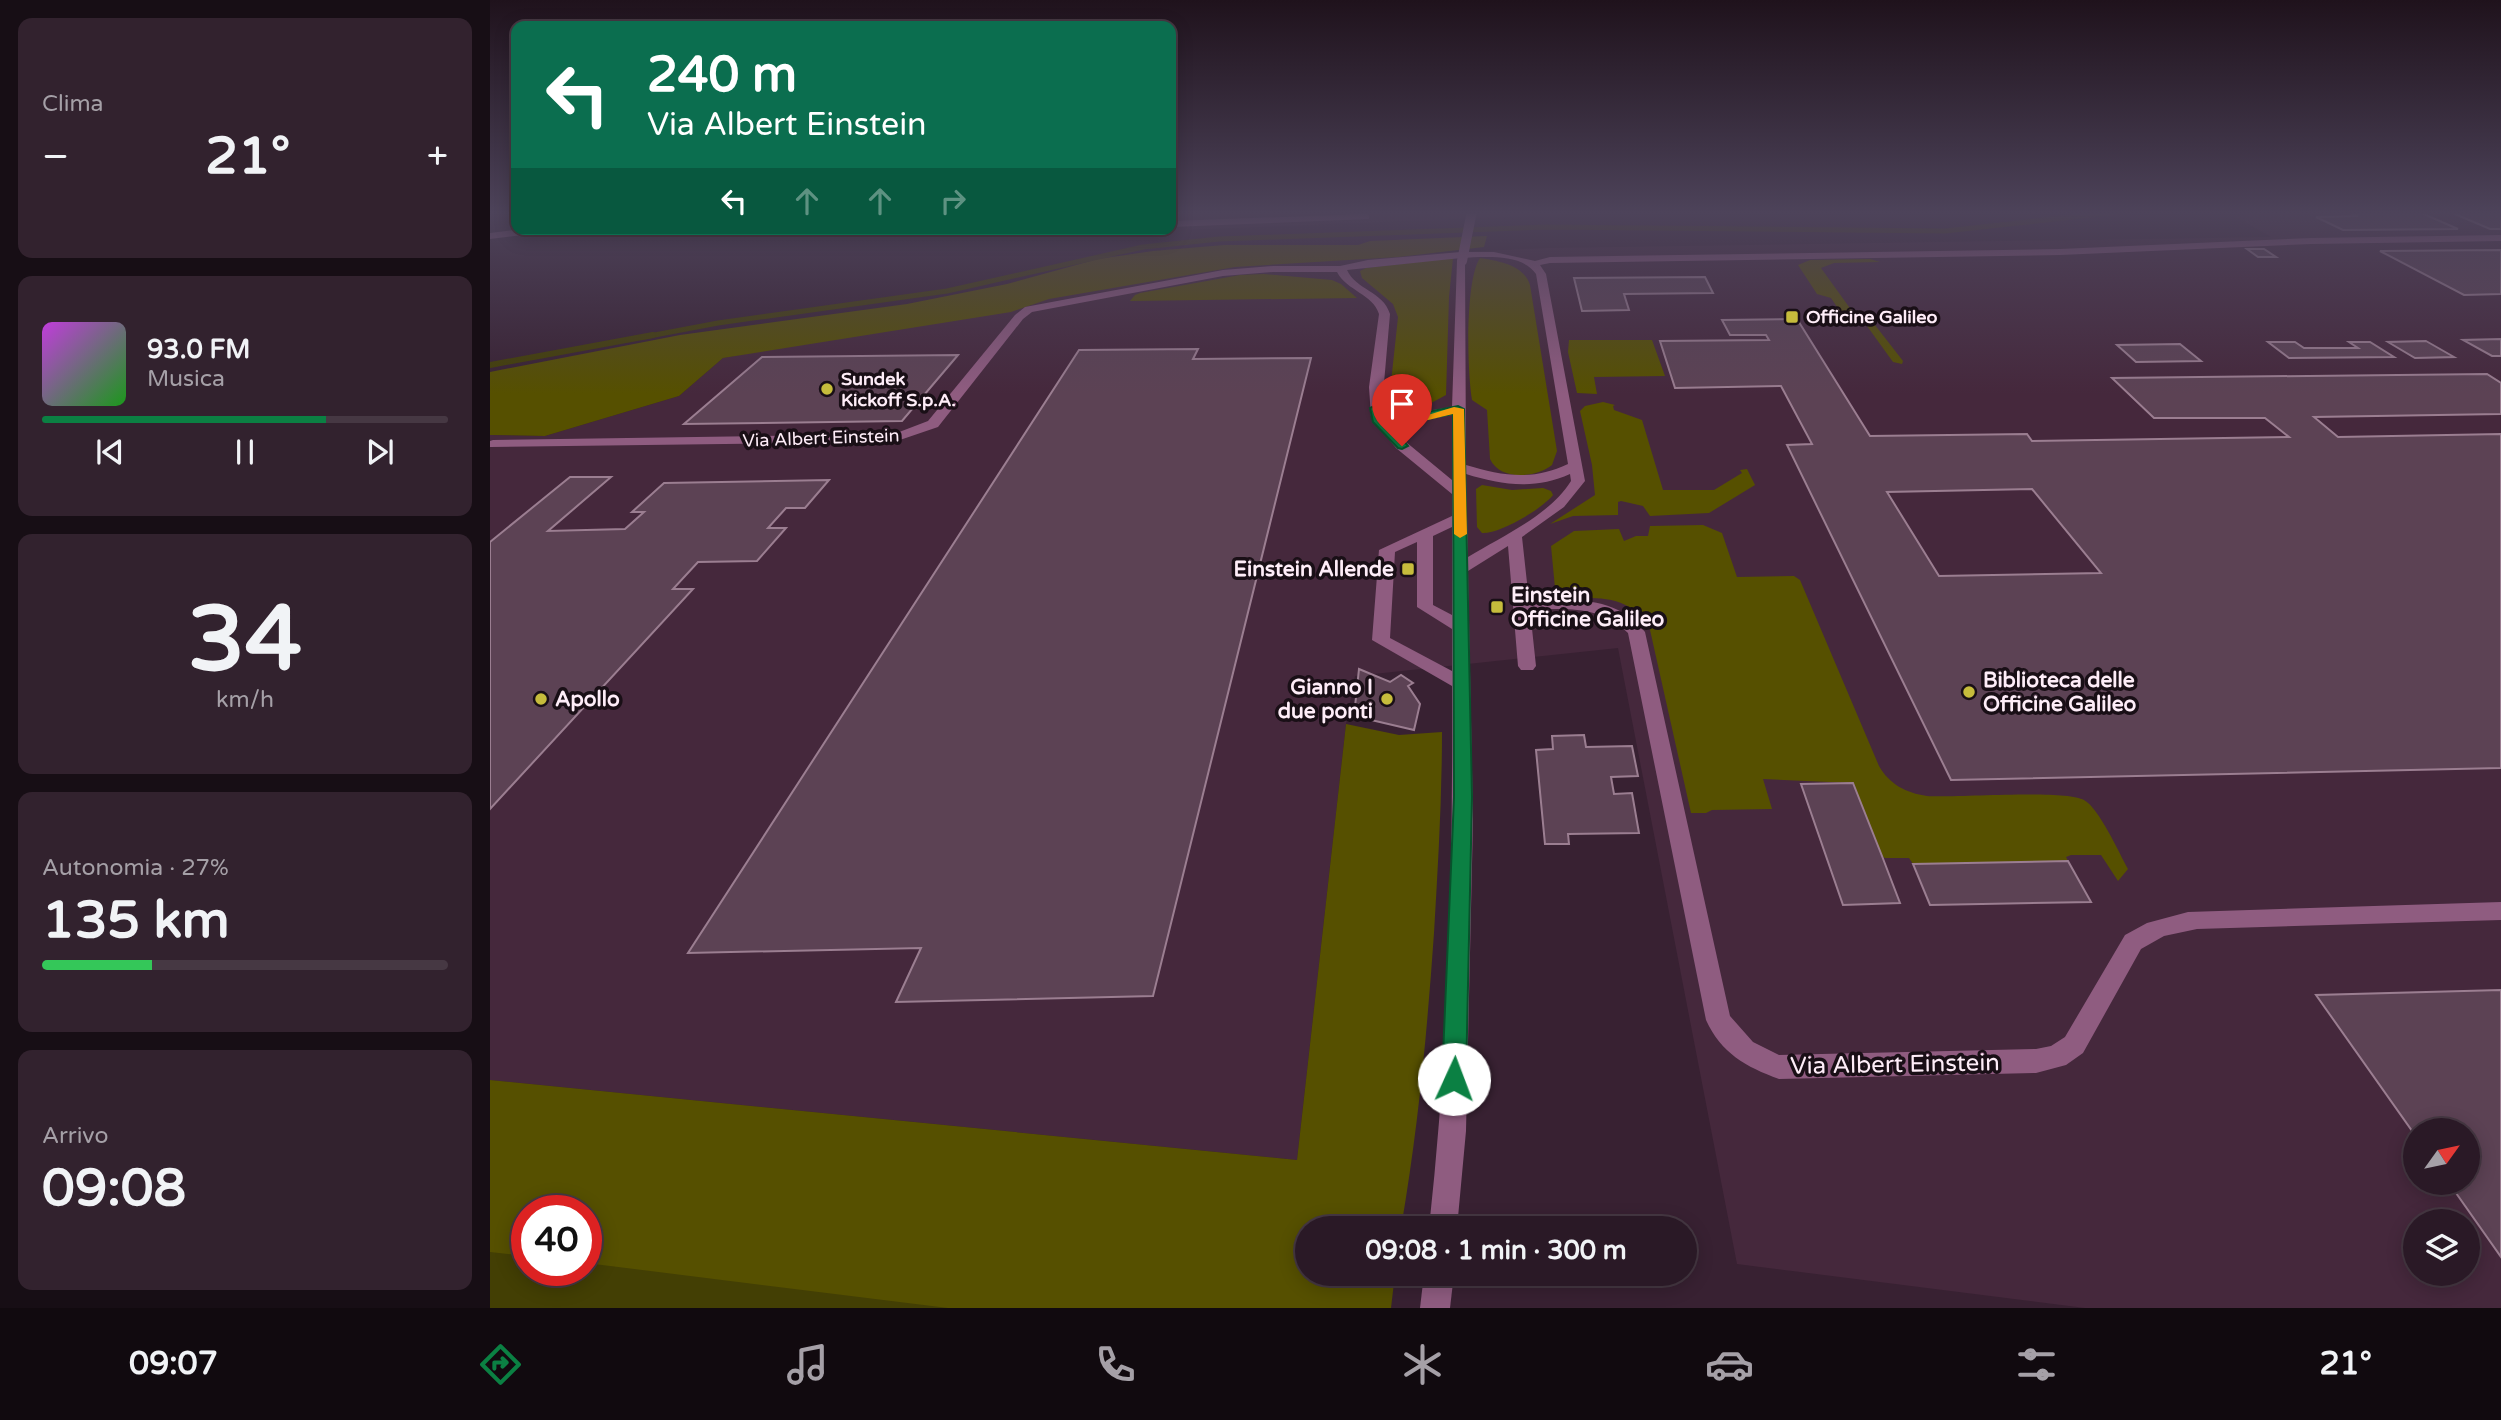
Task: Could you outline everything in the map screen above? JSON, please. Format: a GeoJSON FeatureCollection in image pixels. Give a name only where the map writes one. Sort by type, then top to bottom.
{"type":"FeatureCollection","features":[{"type":"Feature","properties":{"kind":"street","name":"Via Albert Einstein"},"geometry":{"type":"LineString","coordinates":[[493,444],[894,438],[933,424],[1019,317],[1029,309],[1235,272]]}},
{"type":"Feature","properties":{"kind":"street"},"geometry":{"type":"LineString","coordinates":[[1342,272],[1344,277],[1382,308],[1385,317],[1377,377],[1376,416],[1382,427],[1460,493]]}},
{"type":"Feature","properties":{"kind":"street"},"geometry":{"type":"LineString","coordinates":[[1444,1216],[1452,1131],[1463,820],[1458,409],[1462,272]]}},
{"type":"Feature","properties":{"kind":"street"},"geometry":{"type":"LineString","coordinates":[[1461,568],[1569,497],[1578,481],[1540,272]]}},
{"type":"Feature","properties":{"kind":"street"},"geometry":{"type":"LineString","coordinates":[[1376,408],[1387,415],[1407,419],[1458,409]]}},
{"type":"Feature","properties":{"kind":"street"},"geometry":{"type":"LineString","coordinates":[[1460,467],[1504,480],[1527,482],[1548,478],[1576,465]]}},
{"type":"Feature","properties":{"kind":"street"},"geometry":{"type":"LineString","coordinates":[[1460,518],[1387,550],[1381,640],[1463,684]]}},
{"type":"Feature","properties":{"kind":"street"},"geometry":{"type":"LineString","coordinates":[[1425,534],[1425,607],[1462,627]]}},
{"type":"Feature","properties":{"kind":"street"},"geometry":{"type":"LineString","coordinates":[[1514,534],[1527,666]]}},
{"type":"Feature","properties":{"kind":"street","name":"Via Albert Einstein"},"geometry":{"type":"LineString","coordinates":[[1521,606],[1578,604],[1599,608],[1627,620],[1636,632],[1718,1020],[1732,1042],[1769,1064],[1779,1067],[2009,1062],[2057,1057],[2074,1045],[2133,942],[2148,930],[2168,925],[2197,920],[2501,911]]}},
{"type":"Feature","properties":{"kind":"street"},"geometry":{"type":"LineString","coordinates":[[1435,1308],[1438,1286]]}},
{"type":"Feature","properties":{"kind":"shaded area"},"geometry":{"type":"Polygon","coordinates":[[[1051,272],[1206,272],[1049,299],[1011,312],[723,358],[679,396],[545,436],[490,435],[490,372],[680,335],[907,304],[1007,284],[1051,272]]]}},
{"type":"Feature","properties":{"kind":"shaded area"},"geometry":{"type":"Polygon","coordinates":[[[1192,272],[2501,272],[2501,1308],[2085,1308],[1737,1264],[1618,648],[1355,676],[1346,724],[1297,1160],[490,1080],[490,435],[545,436],[679,396],[723,358],[1192,272]]]}},
{"type":"Feature","properties":{"kind":"shaded area"},"geometry":{"type":"Polygon","coordinates":[[[1360,272],[1452,272],[1446,395],[1420,409],[1398,410],[1389,401],[1398,317],[1393,304],[1362,278],[1360,272]]]}},
{"type":"Feature","properties":{"kind":"shaded area"},"geometry":{"type":"Polygon","coordinates":[[[1474,272],[1521,272],[1530,285],[1557,451],[1552,465],[1537,473],[1510,474],[1495,466],[1490,459],[1487,410],[1472,400],[1468,348],[1474,272]]]}},
{"type":"Feature","properties":{"kind":"shaded area"},"geometry":{"type":"Polygon","coordinates":[[[1803,272],[1824,272],[1857,318],[1875,325],[1903,361],[1902,364],[1893,362],[1867,326],[1845,319],[1831,298],[1817,294],[1803,272]]]}},
{"type":"Feature","properties":{"kind":"shaded area"},"geometry":{"type":"Polygon","coordinates":[[[1264,274],[1332,280],[1357,298],[1130,301],[1140,293],[1240,275],[1264,274]]]}},
{"type":"Feature","properties":{"kind":"shaded area"},"geometry":{"type":"Polygon","coordinates":[[[1569,340],[1652,340],[1665,376],[1594,377],[1597,394],[1577,393],[1568,352],[1569,340]]]}},
{"type":"Feature","properties":{"kind":"shaded area"},"geometry":{"type":"Polygon","coordinates":[[[1603,402],[1615,405],[1614,410],[1642,420],[1663,490],[1714,490],[1742,473],[1740,470],[1747,469],[1755,485],[1709,513],[1650,516],[1643,506],[1621,501],[1618,502],[1618,515],[1573,516],[1550,524],[1595,495],[1592,465],[1580,411],[1585,406],[1603,402]]]}},
{"type":"Feature","properties":{"kind":"shaded area"},"geometry":{"type":"Polygon","coordinates":[[[1482,485],[1512,490],[1543,488],[1551,491],[1553,495],[1520,520],[1482,533],[1477,527],[1476,489],[1482,485]]]}},
{"type":"Feature","properties":{"kind":"shaded area"},"geometry":{"type":"Polygon","coordinates":[[[1703,525],[1722,533],[1737,577],[1794,576],[1800,580],[1879,766],[1893,783],[1912,793],[1927,796],[2034,794],[2084,800],[2102,821],[2128,869],[2118,881],[2101,855],[2071,855],[2066,857],[2068,861],[1913,864],[1909,858],[1885,858],[1852,783],[1763,779],[1772,809],[1691,813],[1648,621],[1616,601],[1560,596],[1555,588],[1551,546],[1574,531],[1619,529],[1624,541],[1636,536],[1648,536],[1650,526],[1703,525]]]}},
{"type":"Feature","properties":{"kind":"shaded area"},"geometry":{"type":"Polygon","coordinates":[[[1346,724],[1399,735],[1442,732],[1434,933],[1417,1118],[1403,1216],[1295,1216],[1295,1286],[1394,1286],[1391,1308],[490,1308],[490,1080],[1297,1160],[1346,724]]]}},
{"type":"Feature","properties":{"kind":"shaded area"},"geometry":{"type":"Polygon","coordinates":[[[490,1252],[511,1254],[511,1286],[602,1286],[602,1265],[948,1308],[490,1308],[490,1252]]]}},
{"type":"Feature","properties":{"kind":"building"},"geometry":{"type":"Polygon","coordinates":[[[2420,272],[2501,272],[2501,294],[2464,295],[2420,272]]]}},
{"type":"Feature","properties":{"kind":"building"},"geometry":{"type":"Polygon","coordinates":[[[1705,277],[1713,293],[1624,294],[1629,310],[1582,311],[1574,278],[1705,277]]]}},
{"type":"Feature","properties":{"kind":"building"},"geometry":{"type":"Polygon","coordinates":[[[1797,319],[1870,436],[2027,434],[2032,441],[2289,437],[2265,418],[2154,418],[2112,378],[2487,374],[2501,383],[2501,414],[2314,417],[2338,437],[2501,434],[2501,768],[1951,780],[1787,445],[1812,444],[1781,386],[1675,388],[1660,341],[1769,340],[1766,335],[1730,335],[1722,320],[1797,319]],[[2032,489],[1887,492],[1939,576],[2101,573],[2032,489]]]}},
{"type":"Feature","properties":{"kind":"building"},"geometry":{"type":"Polygon","coordinates":[[[2501,339],[2501,356],[2492,356],[2463,340],[2501,339]]]}},
{"type":"Feature","properties":{"kind":"building"},"geometry":{"type":"Polygon","coordinates":[[[2426,341],[2454,357],[2415,358],[2388,342],[2426,341]]]}},
{"type":"Feature","properties":{"kind":"building"},"geometry":{"type":"Polygon","coordinates":[[[2268,342],[2295,342],[2304,348],[2358,348],[2349,342],[2370,342],[2394,357],[2289,358],[2268,342]]]}},
{"type":"Feature","properties":{"kind":"building"},"geometry":{"type":"Polygon","coordinates":[[[2180,344],[2201,361],[2136,362],[2117,345],[2180,344]]]}},
{"type":"Feature","properties":{"kind":"building"},"geometry":{"type":"Polygon","coordinates":[[[1198,349],[1193,359],[1311,358],[1153,996],[896,1002],[921,948],[688,953],[1079,350],[1198,349]]]}},
{"type":"Feature","properties":{"kind":"building","name":"Sundek Kickoff S.p.A."},"geometry":{"type":"Polygon","coordinates":[[[958,355],[902,421],[684,424],[762,357],[958,355]]]}},
{"type":"Feature","properties":{"kind":"building","name":"Apollo"},"geometry":{"type":"Polygon","coordinates":[[[570,477],[611,477],[548,531],[625,529],[644,512],[632,512],[664,483],[829,480],[805,508],[786,508],[768,528],[786,528],[757,561],[698,562],[673,589],[693,589],[490,809],[490,542],[570,477]]]}},
{"type":"Feature","properties":{"kind":"building","name":"Gianno I due ponti"},"geometry":{"type":"Polygon","coordinates":[[[1359,669],[1390,682],[1401,675],[1413,683],[1408,686],[1420,704],[1414,730],[1354,716],[1359,669]]]}},
{"type":"Feature","properties":{"kind":"building"},"geometry":{"type":"Polygon","coordinates":[[[1584,735],[1586,747],[1632,746],[1638,776],[1611,777],[1614,794],[1632,793],[1639,833],[1568,834],[1569,844],[1545,844],[1536,750],[1553,749],[1552,736],[1584,735]]]}},
{"type":"Feature","properties":{"kind":"building"},"geometry":{"type":"Polygon","coordinates":[[[1853,783],[1900,903],[1843,905],[1801,784],[1853,783]]]}},
{"type":"Feature","properties":{"kind":"building"},"geometry":{"type":"Polygon","coordinates":[[[2068,861],[2091,902],[1930,905],[1913,864],[2068,861]]]}},
{"type":"Feature","properties":{"kind":"building"},"geometry":{"type":"Polygon","coordinates":[[[2501,990],[2501,1257],[2480,1227],[2480,1209],[2467,1209],[2457,1195],[2480,1195],[2480,1118],[2403,1118],[2316,995],[2501,990]]]}},
{"type":"Feature","properties":{"kind":"waterway"},"geometry":{"type":"LineString","coordinates":[[644,337],[718,323],[947,291],[1031,272]]}},
{"type":"Feature","properties":{"kind":"waterway"},"geometry":{"type":"LineString","coordinates":[[490,365],[653,335]]}},
{"type":"Feature","properties":{"kind":"slow traffic"},"geometry":{"type":"LineString","coordinates":[[1424,418],[1458,409],[1460,534]]}},
{"type":"Feature","properties":{"kind":"place","name":"Officine Galileo"},"geometry":{"type":"Point","coordinates":[1792,317]}},
{"type":"Feature","properties":{"kind":"place","name":"Sundek Kickoff S.p.A."},"geometry":{"type":"Point","coordinates":[827,389]}},
{"type":"Feature","properties":{"kind":"place","name":"Einstein Allende"},"geometry":{"type":"Point","coordinates":[1408,569]}},
{"type":"Feature","properties":{"kind":"place","name":"Einstein Officine Galileo"},"geometry":{"type":"Point","coordinates":[1497,607]}},
{"type":"Feature","properties":{"kind":"place","name":"Biblioteca delle Officine Galileo"},"geometry":{"type":"Point","coordinates":[1969,692]}},
{"type":"Feature","properties":{"kind":"place","name":"Apollo"},"geometry":{"type":"Point","coordinates":[541,699]}},
{"type":"Feature","properties":{"kind":"place","name":"Gianno I due ponti"},"geometry":{"type":"Point","coordinates":[1387,699]}},
{"type":"Feature","properties":{"kind":"route"},"geometry":{"type":"LineString","coordinates":[[1402,446],[1382,427],[1376,416],[1376,408],[1387,415],[1407,419],[1458,409],[1464,708],[1454,1079]]}}]}
